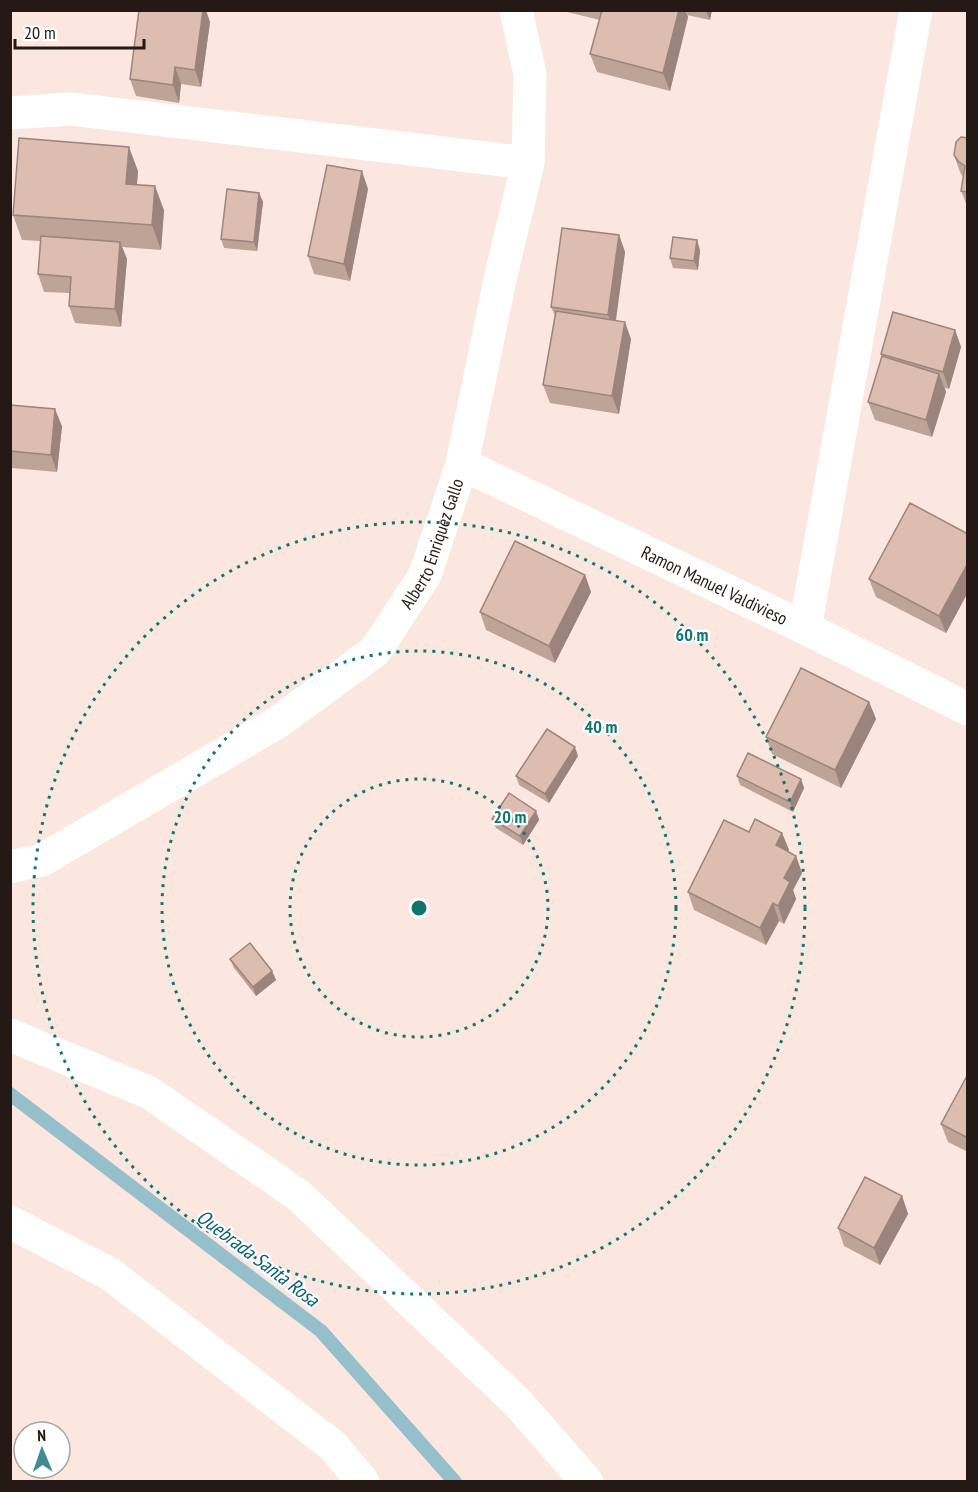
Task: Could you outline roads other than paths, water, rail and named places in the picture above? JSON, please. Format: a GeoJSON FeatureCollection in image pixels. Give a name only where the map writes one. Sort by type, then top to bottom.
{"type":"FeatureCollection","features":[{"type":"Feature","properties":{"kind":"street","name":"Alberto Enriquez Gallo"},"geometry":{"type":"LineString","coordinates":[[10,867],[42,860],[278,722],[375,651],[425,575],[462,464],[501,275],[528,163],[530,74],[516,10]]}},
{"type":"Feature","properties":{"kind":"street"},"geometry":{"type":"LineString","coordinates":[[805,628],[916,10]]}},
{"type":"Feature","properties":{"kind":"street"},"geometry":{"type":"LineString","coordinates":[[10,113],[71,109],[528,163]]}},
{"type":"Feature","properties":{"kind":"street","name":"Ramon Manuel Valdivieso"},"geometry":{"type":"LineString","coordinates":[[462,464],[805,628],[968,709]]}},
{"type":"Feature","properties":{"kind":"street"},"geometry":{"type":"LineString","coordinates":[[10,884],[42,860]]}},
{"type":"Feature","properties":{"kind":"street"},"geometry":{"type":"LineString","coordinates":[[10,1035],[148,1092],[297,1194],[518,1403],[587,1482]]}},
{"type":"Feature","properties":{"kind":"street"},"geometry":{"type":"LineString","coordinates":[[10,1222],[110,1274],[333,1446],[363,1482]]}},
{"type":"Feature","properties":{"kind":"waterway","name":"Quebrada Santa Rosa"},"geometry":{"type":"LineString","coordinates":[[10,1094],[321,1331],[455,1482]]}}]}
